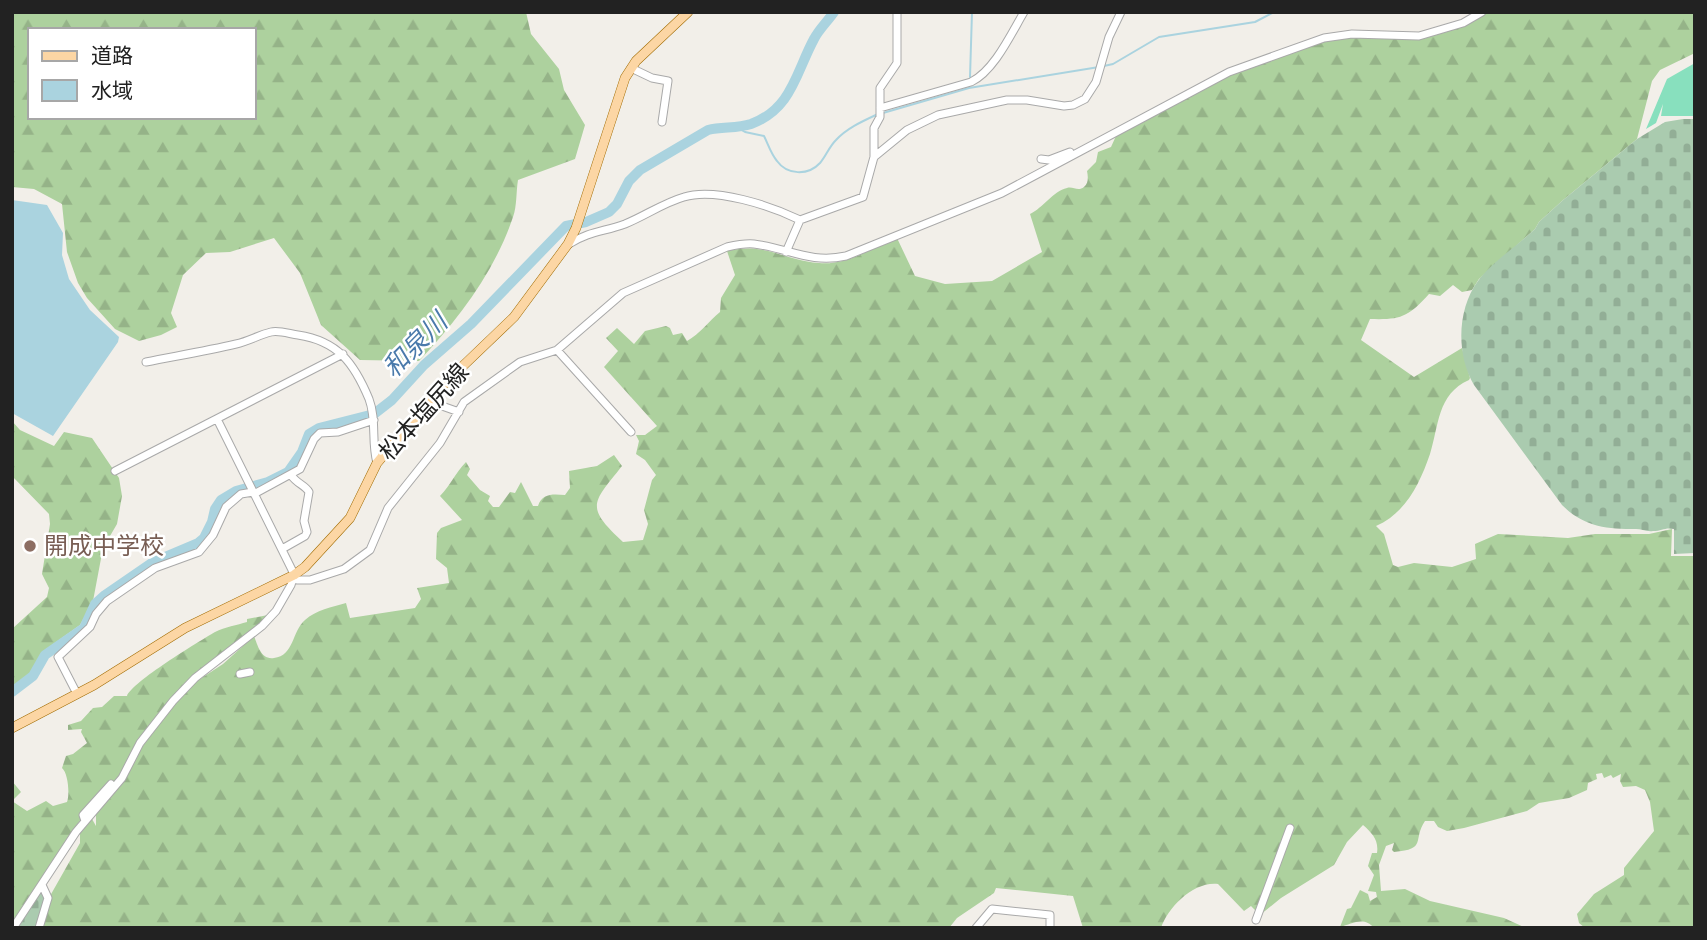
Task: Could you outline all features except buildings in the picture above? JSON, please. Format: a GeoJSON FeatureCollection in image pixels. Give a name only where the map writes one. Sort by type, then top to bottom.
{"type":"FeatureCollection","features":[{"type":"Feature","properties":{"kind":"main road","name":"松本塩尻線"},"geometry":{"type":"LineString","coordinates":[[12,728],[94,685],[185,628],[294,575],[305,567],[350,519],[377,463],[428,401],[501,332],[568,244],[578,223],[620,88],[631,68],[688,12]]}},
{"type":"Feature","properties":{"kind":"street"},"geometry":{"type":"LineString","coordinates":[[568,244],[585,234],[620,226],[686,196],[719,195],[800,220],[863,197],[874,157],[874,128],[880,113],[880,88],[897,63],[897,12]]}},
{"type":"Feature","properties":{"kind":"street"},"geometry":{"type":"LineString","coordinates":[[880,113],[971,82],[981,76],[1004,47],[1024,12]]}},
{"type":"Feature","properties":{"kind":"street"},"geometry":{"type":"LineString","coordinates":[[874,157],[906,130],[937,114],[1007,100],[1064,106],[1085,99],[1096,82],[1105,47],[1121,12]]}},
{"type":"Feature","properties":{"kind":"street"},"geometry":{"type":"LineString","coordinates":[[218,419],[297,580],[303,581],[344,569],[370,550],[387,508],[440,443],[464,402],[520,362],[558,351],[623,293],[727,247],[752,243],[828,260],[846,256],[1002,193],[1229,72],[1324,38],[1352,34],[1419,36],[1463,23],[1482,12]]}},
{"type":"Feature","properties":{"kind":"street"},"geometry":{"type":"LineString","coordinates":[[631,68],[652,78],[668,81],[661,118]]}},
{"type":"Feature","properties":{"kind":"street"},"geometry":{"type":"LineString","coordinates":[[1041,159],[1070,152],[1077,153]]}},
{"type":"Feature","properties":{"kind":"street"},"geometry":{"type":"LineString","coordinates":[[786,252],[800,220]]}},
{"type":"Feature","properties":{"kind":"street"},"geometry":{"type":"LineString","coordinates":[[146,362],[257,339],[273,331],[324,341],[343,354],[352,365],[369,400],[374,418],[373,439],[377,463]]}},
{"type":"Feature","properties":{"kind":"street"},"geometry":{"type":"LineString","coordinates":[[558,351],[631,432]]}},
{"type":"Feature","properties":{"kind":"street"},"geometry":{"type":"LineString","coordinates":[[115,471],[343,354]]}},
{"type":"Feature","properties":{"kind":"street"},"geometry":{"type":"LineString","coordinates":[[428,401],[459,412]]}},
{"type":"Feature","properties":{"kind":"street"},"geometry":{"type":"LineString","coordinates":[[75,690],[58,657],[90,627],[107,601],[155,568],[199,552],[213,535],[226,507],[241,494],[254,493],[300,469],[314,439],[320,433],[338,432],[374,418]]}},
{"type":"Feature","properties":{"kind":"street"},"geometry":{"type":"LineString","coordinates":[[282,549],[305,536],[307,532],[304,521],[309,492],[307,488],[296,484],[291,475]]}},
{"type":"Feature","properties":{"kind":"street"},"geometry":{"type":"LineString","coordinates":[[13,928],[85,821],[122,779],[140,743],[173,701],[195,678],[262,626],[276,611],[294,575]]}},
{"type":"Feature","properties":{"kind":"street"},"geometry":{"type":"LineString","coordinates":[[240,674],[250,672]]}},
{"type":"Feature","properties":{"kind":"street"},"geometry":{"type":"LineString","coordinates":[[1256,920],[1290,828]]}},
{"type":"Feature","properties":{"kind":"street"},"geometry":{"type":"LineString","coordinates":[[39,928],[48,898],[42,885]]}},
{"type":"Feature","properties":{"kind":"street"},"geometry":{"type":"LineString","coordinates":[[976,928],[992,909],[1049,915],[1051,928]]}},
{"type":"Feature","properties":{"kind":"green space"},"geometry":{"type":"Polygon","coordinates":[[[12,12],[526,12],[531,34],[559,69],[564,90],[585,125],[575,159],[518,180],[514,213],[496,257],[461,312],[419,361],[360,360],[321,325],[300,273],[274,238],[230,252],[206,253],[183,275],[171,313],[177,327],[139,341],[115,329],[87,298],[78,283],[67,252],[62,204],[34,189],[12,187],[12,12]]]}},
{"type":"Feature","properties":{"kind":"green space"},"geometry":{"type":"Polygon","coordinates":[[[1488,12],[1695,12],[1695,53],[1660,70],[1652,81],[1637,139],[1539,222],[1535,229],[1479,279],[1472,290],[1462,292],[1453,285],[1440,296],[1429,294],[1403,316],[1370,319],[1361,340],[1414,377],[1462,348],[1470,378],[1445,402],[1430,454],[1411,496],[1396,513],[1376,526],[1384,534],[1393,565],[1398,567],[1414,563],[1452,567],[1476,559],[1475,544],[1498,534],[1568,538],[1595,534],[1649,534],[1672,529],[1671,556],[1695,556],[1695,928],[1585,928],[1579,923],[1577,914],[1594,894],[1624,875],[1624,868],[1654,831],[1650,802],[1645,790],[1636,786],[1623,787],[1621,774],[1604,778],[1602,773],[1596,774],[1597,779],[1588,783],[1587,790],[1569,798],[1539,803],[1527,811],[1447,831],[1438,827],[1434,821],[1425,821],[1415,846],[1411,849],[1394,852],[1394,843],[1386,846],[1379,865],[1381,891],[1405,889],[1430,901],[1504,918],[1526,928],[1374,928],[1366,922],[1340,927],[1347,909],[1351,908],[1360,890],[1368,894],[1370,901],[1377,897],[1376,892],[1368,891],[1374,875],[1368,866],[1372,853],[1377,853],[1377,844],[1363,825],[1347,842],[1334,865],[1281,898],[1260,915],[1251,906],[1244,911],[1218,884],[1209,884],[1183,897],[1169,912],[1161,928],[1083,928],[1073,896],[996,888],[994,893],[957,918],[949,928],[40,928],[50,896],[80,843],[80,831],[92,819],[96,826],[96,811],[173,704],[194,683],[223,664],[254,636],[261,652],[266,657],[274,658],[285,653],[301,625],[319,611],[346,603],[350,618],[415,608],[421,599],[417,588],[449,583],[447,568],[436,559],[437,533],[441,528],[462,520],[440,496],[466,462],[470,469],[467,475],[480,490],[490,496],[488,501],[493,507],[499,507],[510,492],[515,493],[521,482],[533,506],[538,506],[545,497],[565,495],[570,488],[569,471],[597,466],[614,455],[622,466],[599,497],[598,512],[623,542],[643,540],[648,524],[644,510],[652,480],[656,475],[645,460],[636,454],[639,441],[636,435],[645,435],[657,426],[604,367],[618,351],[606,338],[617,328],[634,344],[645,331],[666,326],[673,335],[682,333],[687,341],[692,338],[720,312],[721,298],[735,275],[727,251],[764,250],[806,261],[829,263],[859,255],[897,238],[915,276],[945,284],[992,281],[1042,252],[1030,214],[1062,190],[1084,187],[1087,171],[1096,162],[1098,152],[1111,147],[1116,136],[1232,74],[1306,46],[1346,37],[1423,39],[1465,25],[1488,12]]]}},
{"type":"Feature","properties":{"kind":"green space"},"geometry":{"type":"Polygon","coordinates":[[[1695,63],[1695,116],[1661,116],[1663,104],[1656,123],[1646,129],[1667,79],[1695,63]]]}},
{"type":"Feature","properties":{"kind":"green space"},"geometry":{"type":"Polygon","coordinates":[[[1695,119],[1695,553],[1674,554],[1674,529],[1649,531],[1596,525],[1579,518],[1562,505],[1474,385],[1464,360],[1461,332],[1471,292],[1490,267],[1535,229],[1562,201],[1637,139],[1665,122],[1695,119]]]}},
{"type":"Feature","properties":{"kind":"green space"},"geometry":{"type":"Polygon","coordinates":[[[12,421],[20,430],[54,446],[64,432],[92,438],[119,478],[122,496],[117,524],[103,548],[93,601],[80,625],[45,650],[30,675],[23,682],[12,686],[12,629],[47,597],[49,588],[42,574],[50,524],[49,514],[12,476],[12,421]]]}},
{"type":"Feature","properties":{"kind":"green space"},"geometry":{"type":"Polygon","coordinates":[[[273,614],[190,679],[121,775],[81,819],[12,925],[12,801],[27,811],[46,801],[53,806],[67,802],[68,784],[62,768],[66,756],[87,743],[82,729],[68,730],[68,725],[81,721],[93,708],[102,707],[114,696],[127,696],[153,672],[215,632],[247,622],[247,619],[273,614]]]}},
{"type":"Feature","properties":{"kind":"green space"},"geometry":{"type":"Polygon","coordinates":[[[12,781],[21,792],[12,801],[12,781]]]}},
{"type":"Feature","properties":{"kind":"green space"},"geometry":{"type":"Polygon","coordinates":[[[40,891],[43,891],[46,897],[38,928],[16,928],[40,891]]]}},
{"type":"Feature","properties":{"kind":"water"},"geometry":{"type":"Polygon","coordinates":[[[12,200],[47,205],[63,233],[62,255],[69,279],[90,310],[119,337],[53,436],[12,413],[12,200]]]}},
{"type":"Feature","properties":{"kind":"waterway","name":"和泉川"},"geometry":{"type":"LineString","coordinates":[[12,692],[33,676],[45,655],[84,628],[95,604],[105,595],[153,562],[204,538],[221,500],[236,491],[268,482],[288,472],[302,452],[309,434],[319,428],[374,414],[392,400],[424,365],[471,324],[566,226],[586,222],[609,212],[617,204],[629,181],[640,170],[708,130],[751,124],[776,109],[791,88],[816,35],[834,12]]}},
{"type":"Feature","properties":{"kind":"waterway"},"geometry":{"type":"LineString","coordinates":[[970,77],[972,12]]}},
{"type":"Feature","properties":{"kind":"waterway"},"geometry":{"type":"LineString","coordinates":[[1104,66],[1113,64],[1159,37],[1255,22],[1274,12]]}},
{"type":"Feature","properties":{"kind":"waterway"},"geometry":{"type":"LineString","coordinates":[[969,88],[1099,67]]}},
{"type":"Feature","properties":{"kind":"waterway"},"geometry":{"type":"LineString","coordinates":[[883,113],[969,88]]}},
{"type":"Feature","properties":{"kind":"waterway"},"geometry":{"type":"LineString","coordinates":[[738,128],[764,136],[781,166],[804,172],[820,163],[845,132],[878,114]]}},
{"type":"Feature","properties":{"kind":"place","name":"開成中学校"},"geometry":{"type":"Point","coordinates":[30,546]}}]}
